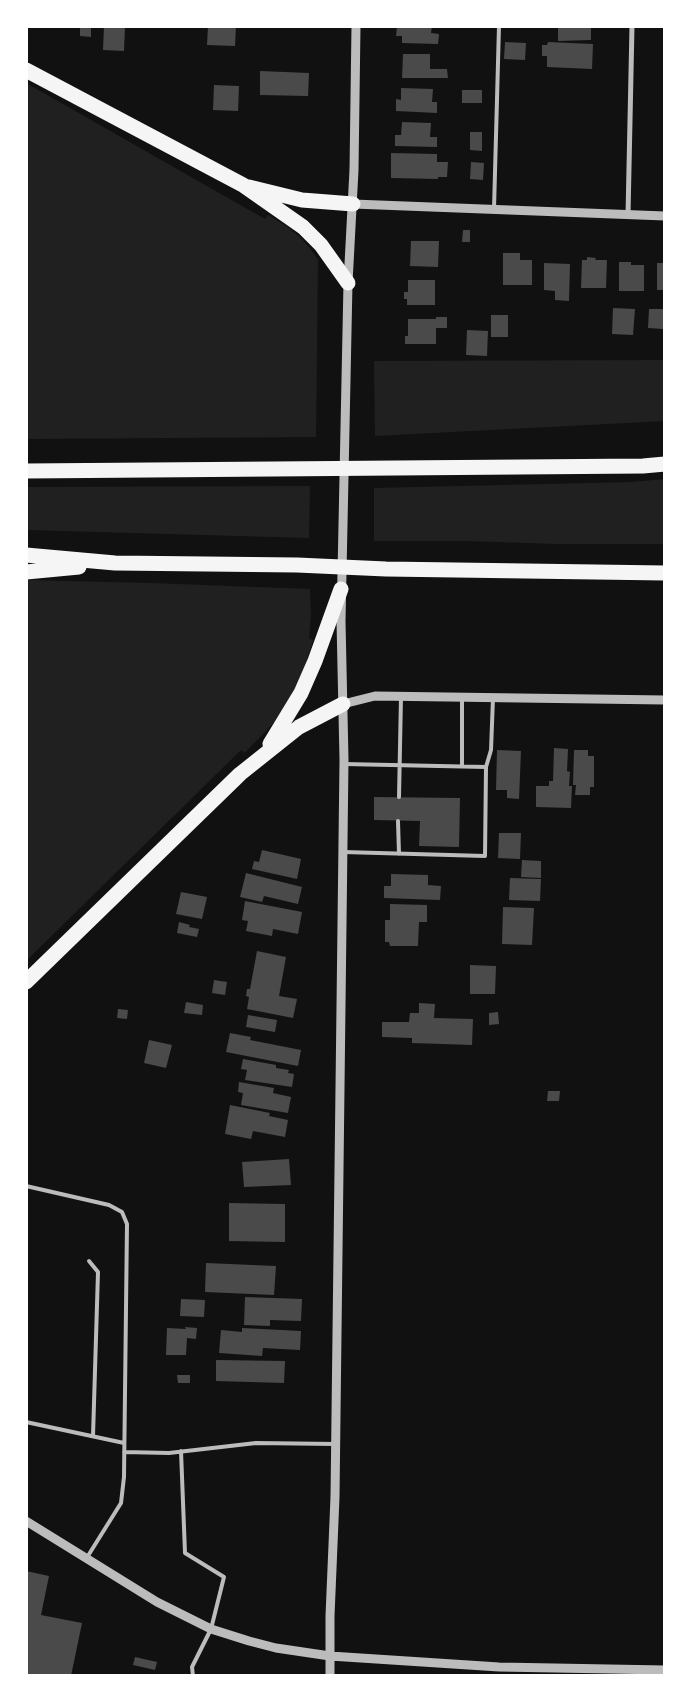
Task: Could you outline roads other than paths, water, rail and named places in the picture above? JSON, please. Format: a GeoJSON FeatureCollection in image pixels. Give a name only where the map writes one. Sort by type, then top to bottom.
{"type":"FeatureCollection","features":[{"type":"Feature","properties":{"kind":"highway"},"geometry":{"type":"LineString","coordinates":[[26,70],[243,185],[303,228],[321,245],[348,283]]}},
{"type":"Feature","properties":{"kind":"highway"},"geometry":{"type":"LineString","coordinates":[[243,185],[302,200],[353,204]]}},
{"type":"Feature","properties":{"kind":"highway"},"geometry":{"type":"LineString","coordinates":[[26,471],[643,466],[665,464]]}},
{"type":"Feature","properties":{"kind":"highway"},"geometry":{"type":"LineString","coordinates":[[26,555],[115,563],[297,565],[386,569],[665,572]]}},
{"type":"Feature","properties":{"kind":"highway"},"geometry":{"type":"LineString","coordinates":[[26,572],[115,563]]}},
{"type":"Feature","properties":{"kind":"highway"},"geometry":{"type":"LineString","coordinates":[[263,756],[301,692],[315,661],[341,589]]}},
{"type":"Feature","properties":{"kind":"highway"},"geometry":{"type":"LineString","coordinates":[[26,982],[240,774],[299,727],[343,704]]}},
{"type":"Feature","properties":{"kind":"street"},"geometry":{"type":"LineString","coordinates":[[330,1676],[336,1444],[344,764],[341,589],[348,283],[353,204],[356,26]]}},
{"type":"Feature","properties":{"kind":"street"},"geometry":{"type":"LineString","coordinates":[[628,215],[632,26]]}},
{"type":"Feature","properties":{"kind":"street"},"geometry":{"type":"LineString","coordinates":[[353,204],[665,216]]}},
{"type":"Feature","properties":{"kind":"street"},"geometry":{"type":"LineString","coordinates":[[343,704],[375,696],[665,700]]}},
{"type":"Feature","properties":{"kind":"street"},"geometry":{"type":"LineString","coordinates":[[26,1521],[86,1560],[157,1602],[211,1629],[276,1648],[330,1656],[499,1667],[665,1670]]}},
{"type":"Feature","properties":{"kind":"lane"},"geometry":{"type":"LineString","coordinates":[[494,210],[499,26]]}},
{"type":"Feature","properties":{"kind":"lane"},"geometry":{"type":"LineString","coordinates":[[399,797],[401,696]]}},
{"type":"Feature","properties":{"kind":"lane"},"geometry":{"type":"LineString","coordinates":[[462,697],[462,766]]}},
{"type":"Feature","properties":{"kind":"lane"},"geometry":{"type":"LineString","coordinates":[[343,852],[485,856],[486,767],[491,750],[493,698]]}},
{"type":"Feature","properties":{"kind":"lane"},"geometry":{"type":"LineString","coordinates":[[344,764],[486,767]]}},
{"type":"Feature","properties":{"kind":"lane"},"geometry":{"type":"LineString","coordinates":[[398,821],[399,854]]}},
{"type":"Feature","properties":{"kind":"lane"},"geometry":{"type":"LineString","coordinates":[[26,1186],[109,1205],[122,1212],[127,1224],[124,1452],[121,1503],[86,1560]]}},
{"type":"Feature","properties":{"kind":"lane"},"geometry":{"type":"LineString","coordinates":[[89,1261],[98,1272],[93,1436]]}},
{"type":"Feature","properties":{"kind":"lane"},"geometry":{"type":"LineString","coordinates":[[26,1422],[124,1443]]}},
{"type":"Feature","properties":{"kind":"lane"},"geometry":{"type":"LineString","coordinates":[[124,1452],[169,1453],[256,1443],[336,1444]]}},
{"type":"Feature","properties":{"kind":"lane"},"geometry":{"type":"LineString","coordinates":[[181,1451],[185,1553],[224,1577],[211,1629],[192,1667],[193,1676]]}}]}
